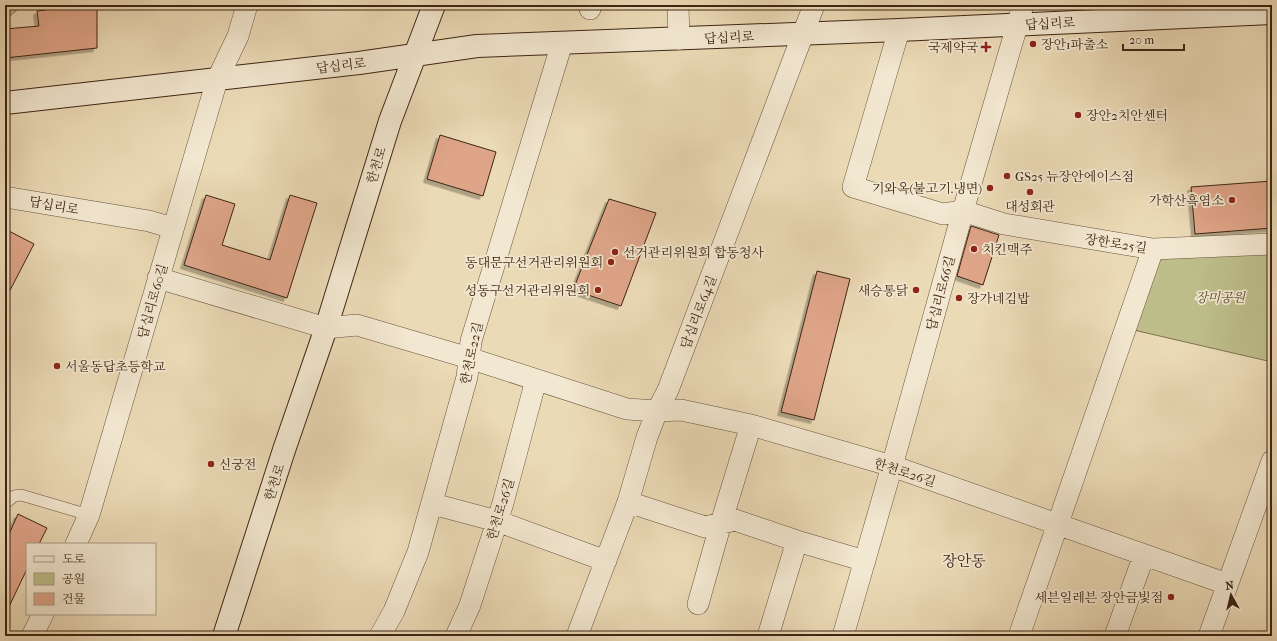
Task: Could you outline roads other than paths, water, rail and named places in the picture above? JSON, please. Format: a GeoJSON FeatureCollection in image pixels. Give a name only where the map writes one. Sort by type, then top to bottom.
{"type":"FeatureCollection","features":[{"type":"Feature","properties":{"kind":"main road","name":"한천로"},"geometry":{"type":"LineString","coordinates":[[224,636],[284,450],[326,328],[390,121],[434,5]]}},
{"type":"Feature","properties":{"kind":"main road","name":"답십리로"},"geometry":{"type":"LineString","coordinates":[[5,104],[359,63],[477,46],[899,30],[1020,15],[1272,13]]}},
{"type":"Feature","properties":{"kind":"street","name":"답십리로60길"},"geometry":{"type":"LineString","coordinates":[[76,543],[89,515],[217,80],[238,36],[247,5]]}},
{"type":"Feature","properties":{"kind":"street"},"geometry":{"type":"LineString","coordinates":[[678,5],[679,39]]}},
{"type":"Feature","properties":{"kind":"street","name":"답십리로64길"},"geometry":{"type":"LineString","coordinates":[[577,636],[628,502],[647,437],[657,411],[668,390],[814,5]]}},
{"type":"Feature","properties":{"kind":"street","name":"답십리로66길"},"geometry":{"type":"LineString","coordinates":[[843,636],[1020,15]]}},
{"type":"Feature","properties":{"kind":"street"},"geometry":{"type":"LineString","coordinates":[[899,30],[854,187],[943,214],[963,211]]}},
{"type":"Feature","properties":{"kind":"street","name":"한천로22길"},"geometry":{"type":"LineString","coordinates":[[380,636],[394,611],[418,552],[433,504],[467,377],[471,341],[562,43]]}},
{"type":"Feature","properties":{"kind":"street","name":"답십리로"},"geometry":{"type":"LineString","coordinates":[[5,197],[148,221],[173,228]]}},
{"type":"Feature","properties":{"kind":"street","name":"장한로25길"},"geometry":{"type":"LineString","coordinates":[[963,211],[1004,224],[1153,249],[1272,244]]}},
{"type":"Feature","properties":{"kind":"street"},"geometry":{"type":"LineString","coordinates":[[1019,636],[1153,249]]}},
{"type":"Feature","properties":{"kind":"street"},"geometry":{"type":"LineString","coordinates":[[158,278],[326,328]]}},
{"type":"Feature","properties":{"kind":"street","name":"한천로26길"},"geometry":{"type":"LineString","coordinates":[[326,328],[357,325],[469,358],[626,409],[657,411],[681,410],[752,426],[892,466],[1228,584]]}},
{"type":"Feature","properties":{"kind":"street","name":"한천로26길"},"geometry":{"type":"LineString","coordinates":[[456,636],[470,605],[497,521],[536,380]]}},
{"type":"Feature","properties":{"kind":"street"},"geometry":{"type":"LineString","coordinates":[[698,604],[721,523],[752,426]]}},
{"type":"Feature","properties":{"kind":"street"},"geometry":{"type":"LineString","coordinates":[[1209,636],[1272,461]]}},
{"type":"Feature","properties":{"kind":"street"},"geometry":{"type":"LineString","coordinates":[[628,502],[705,527],[735,520],[797,541],[865,561]]}},
{"type":"Feature","properties":{"kind":"street"},"geometry":{"type":"LineString","coordinates":[[433,504],[497,521],[606,561]]}},
{"type":"Feature","properties":{"kind":"street"},"geometry":{"type":"LineString","coordinates":[[768,636],[797,541]]}},
{"type":"Feature","properties":{"kind":"street"},"geometry":{"type":"LineString","coordinates":[[1115,636],[1144,555]]}},
{"type":"Feature","properties":{"kind":"street"},"geometry":{"type":"LineString","coordinates":[[32,636],[42,615]]}},
{"type":"Feature","properties":{"kind":"lane"},"geometry":{"type":"LineString","coordinates":[[5,504],[14,496],[21,495],[89,515]]}},
{"type":"Feature","properties":{"kind":"place","name":"장안1파출소"},"geometry":{"type":"Point","coordinates":[1033,44]}},
{"type":"Feature","properties":{"kind":"place","name":"국제약국"},"geometry":{"type":"Point","coordinates":[986,47]}},
{"type":"Feature","properties":{"kind":"place","name":"장안2치안센터"},"geometry":{"type":"Point","coordinates":[1078,115]}},
{"type":"Feature","properties":{"kind":"place","name":"GS25 뉴장안에이스점"},"geometry":{"type":"Point","coordinates":[1007,176]}},
{"type":"Feature","properties":{"kind":"place","name":"기와옥(불고기.냉면)"},"geometry":{"type":"Point","coordinates":[990,188]}},
{"type":"Feature","properties":{"kind":"place","name":"대성회관"},"geometry":{"type":"Point","coordinates":[1030,192]}},
{"type":"Feature","properties":{"kind":"place","name":"가학산흑염소"},"geometry":{"type":"Point","coordinates":[1232,200]}},
{"type":"Feature","properties":{"kind":"place","name":"치킨맥주"},"geometry":{"type":"Point","coordinates":[974,249]}},
{"type":"Feature","properties":{"kind":"place","name":"선거관리위원회 합동청사"},"geometry":{"type":"Point","coordinates":[615,252]}},
{"type":"Feature","properties":{"kind":"place","name":"동대문구선거관리위원회"},"geometry":{"type":"Point","coordinates":[611,262]}},
{"type":"Feature","properties":{"kind":"place","name":"성동구선거관리위원회"},"geometry":{"type":"Point","coordinates":[598,290]}},
{"type":"Feature","properties":{"kind":"place","name":"새승통닭"},"geometry":{"type":"Point","coordinates":[916,290]}},
{"type":"Feature","properties":{"kind":"place","name":"장가네김밥"},"geometry":{"type":"Point","coordinates":[959,298]}},
{"type":"Feature","properties":{"kind":"place","name":"서울동답초등학교"},"geometry":{"type":"Point","coordinates":[57,366]}},
{"type":"Feature","properties":{"kind":"place","name":"신궁전"},"geometry":{"type":"Point","coordinates":[211,464]}},
{"type":"Feature","properties":{"kind":"place","name":"세븐일레븐 장안금빛점"},"geometry":{"type":"Point","coordinates":[1171,597]}},
{"type":"Feature","properties":{"kind":"district","name":"장안동"},"geometry":{"type":"Point","coordinates":[964,561]}},
{"type":"Feature","properties":{"kind":"park label","name":"장미공원"},"geometry":{"type":"Point","coordinates":[1220,297]}}]}
